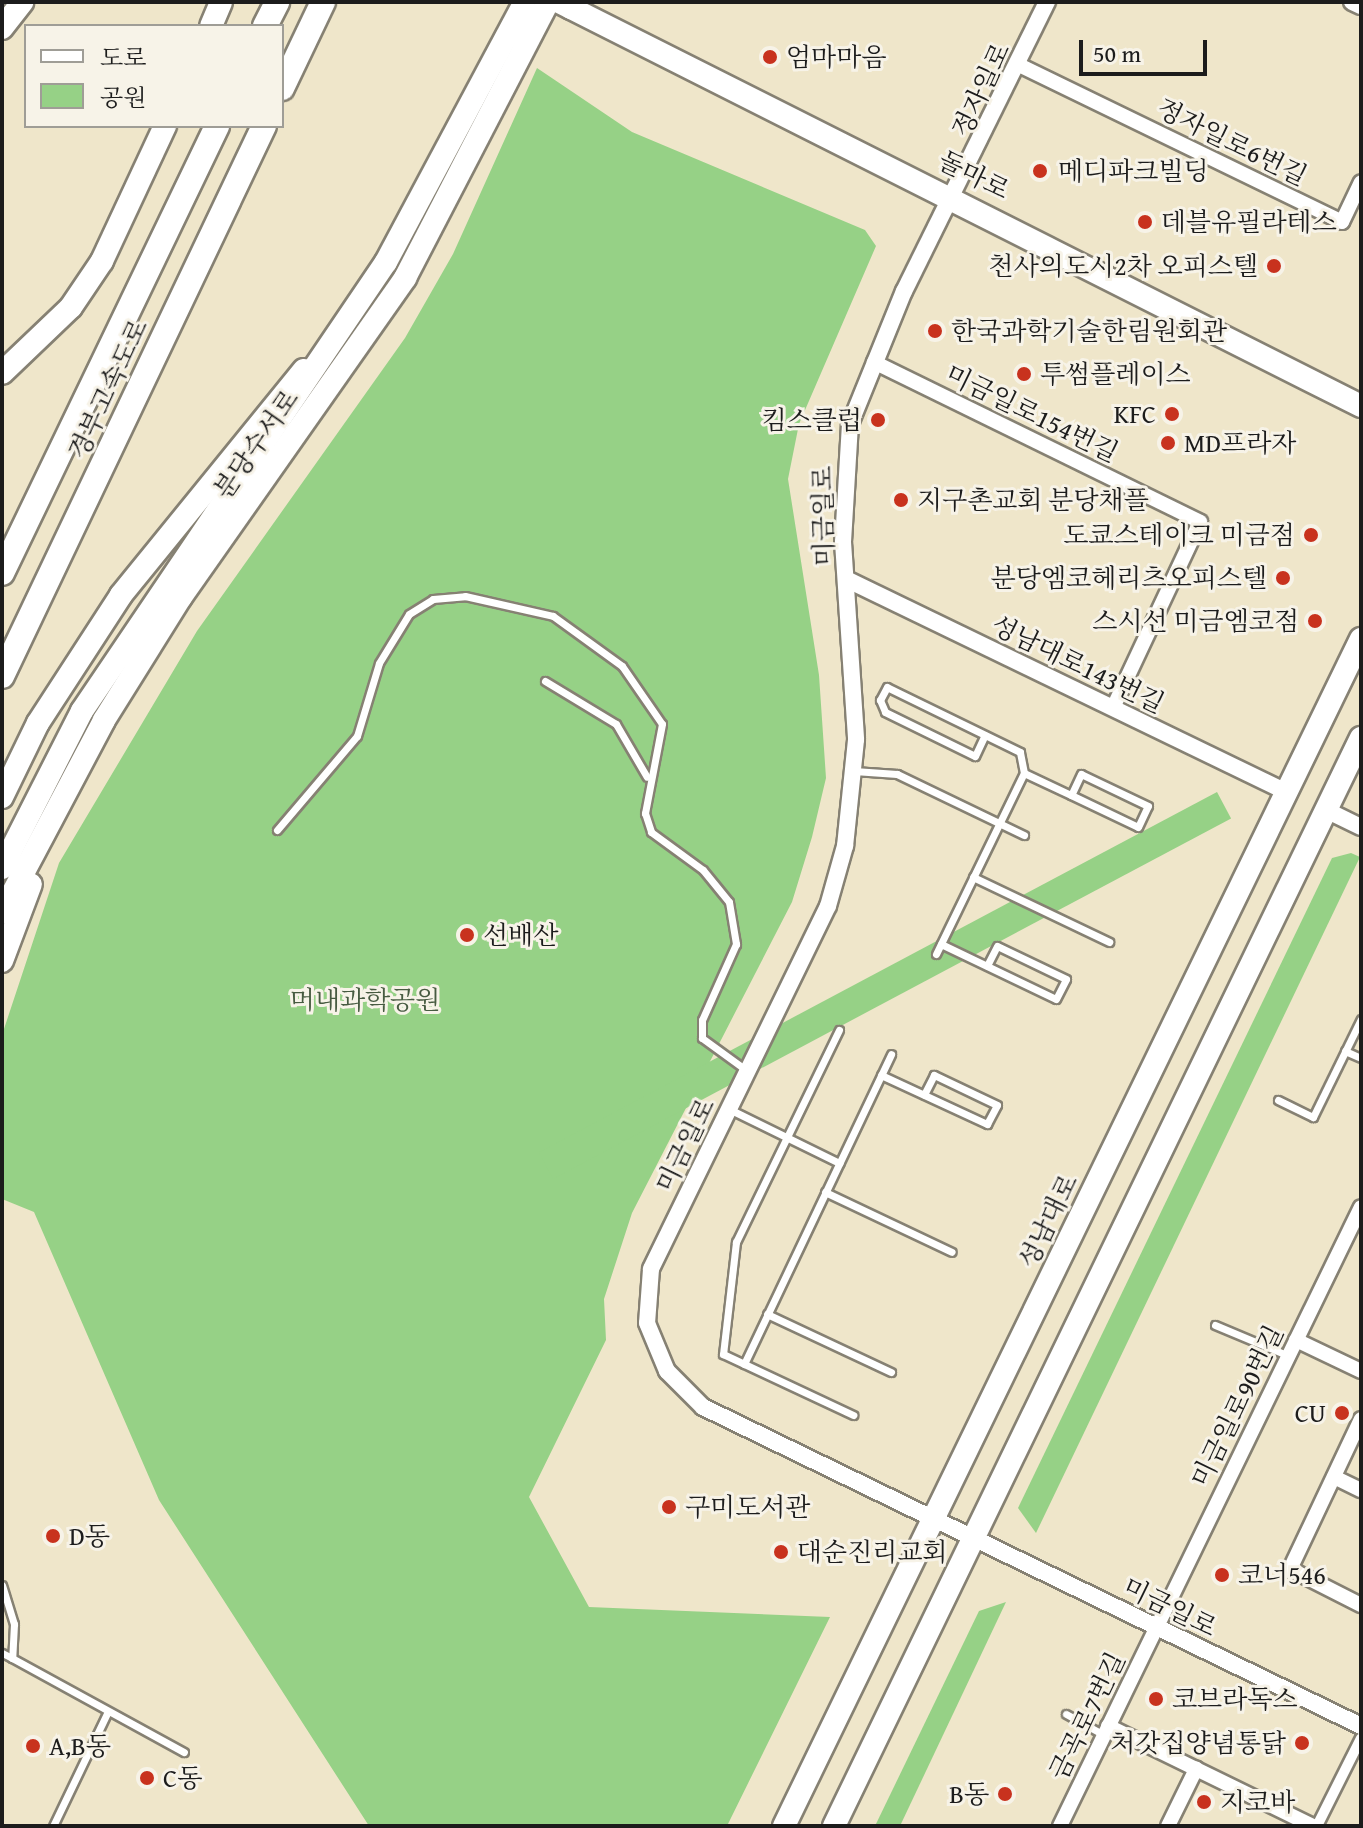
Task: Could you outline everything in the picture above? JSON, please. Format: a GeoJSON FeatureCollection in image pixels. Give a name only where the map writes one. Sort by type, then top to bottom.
{"type":"FeatureCollection","features":[{"type":"Feature","properties":{"kind":"highway"},"geometry":{"type":"LineString","coordinates":[[266,24],[277,2]]}},
{"type":"Feature","properties":{"kind":"highway"},"geometry":{"type":"LineString","coordinates":[[284,84],[323,2]]}},
{"type":"Feature","properties":{"kind":"highway","name":"경부고속도로"},"geometry":{"type":"LineString","coordinates":[[2,573],[216,128]]}},
{"type":"Feature","properties":{"kind":"highway","name":"경부고속도로"},"geometry":{"type":"LineString","coordinates":[[2,676],[263,128]]}},
{"type":"Feature","properties":{"kind":"main road"},"geometry":{"type":"LineString","coordinates":[[2,28],[22,2]]}},
{"type":"Feature","properties":{"kind":"main road"},"geometry":{"type":"LineString","coordinates":[[212,24],[221,2]]}},
{"type":"Feature","properties":{"kind":"main road","name":"분당수서로"},"geometry":{"type":"LineString","coordinates":[[2,913],[181,597],[405,278],[511,54],[525,2]]}},
{"type":"Feature","properties":{"kind":"main road","name":"분당수서로"},"geometry":{"type":"LineString","coordinates":[[2,868],[82,711],[334,342],[511,54],[548,2]]}},
{"type":"Feature","properties":{"kind":"main road","name":"돌마로"},"geometry":{"type":"LineString","coordinates":[[568,4],[956,197],[1361,406]]}},
{"type":"Feature","properties":{"kind":"main road"},"geometry":{"type":"LineString","coordinates":[[2,373],[71,307],[102,261],[164,128]]}},
{"type":"Feature","properties":{"kind":"main road"},"geometry":{"type":"LineString","coordinates":[[2,797],[38,723],[121,595],[277,394],[334,342]]}},
{"type":"Feature","properties":{"kind":"main road","name":"성남대로"},"geometry":{"type":"LineString","coordinates":[[784,1826],[1361,639]]}},
{"type":"Feature","properties":{"kind":"main road"},"geometry":{"type":"LineString","coordinates":[[834,1826],[1361,738]]}},
{"type":"Feature","properties":{"kind":"main road"},"geometry":{"type":"LineString","coordinates":[[2,961],[61,804]]}},
{"type":"Feature","properties":{"kind":"street","name":"정자일로"},"geometry":{"type":"LineString","coordinates":[[956,197],[1047,2]]}},
{"type":"Feature","properties":{"kind":"street"},"geometry":{"type":"LineString","coordinates":[[1352,2],[1361,6]]}},
{"type":"Feature","properties":{"kind":"street","name":"정자일로6번길"},"geometry":{"type":"LineString","coordinates":[[1019,65],[1342,222],[1361,182]]}},
{"type":"Feature","properties":{"kind":"street","name":"미금일로"},"geometry":{"type":"LineString","coordinates":[[956,197],[874,362],[845,457],[854,771],[828,906],[651,1269],[647,1323],[654,1349],[703,1407],[1361,1726]]}},
{"type":"Feature","properties":{"kind":"street","name":"미금일로154번길"},"geometry":{"type":"LineString","coordinates":[[874,362],[1200,522],[1113,708]]}},
{"type":"Feature","properties":{"kind":"street","name":"성남대로143번길"},"geometry":{"type":"LineString","coordinates":[[848,580],[1287,792]]}},
{"type":"Feature","properties":{"kind":"street"},"geometry":{"type":"LineString","coordinates":[[1326,810],[1361,827]]}},
{"type":"Feature","properties":{"kind":"street","name":"미금일로90번길"},"geometry":{"type":"LineString","coordinates":[[1157,1627],[1361,1207]]}},
{"type":"Feature","properties":{"kind":"street"},"geometry":{"type":"LineString","coordinates":[[1296,1340],[1361,1371]]}},
{"type":"Feature","properties":{"kind":"street"},"geometry":{"type":"LineString","coordinates":[[1361,1419],[1290,1569],[1361,1605]]}},
{"type":"Feature","properties":{"kind":"street"},"geometry":{"type":"LineString","coordinates":[[1334,1477],[1361,1490]]}},
{"type":"Feature","properties":{"kind":"street","name":"금곡로7번길"},"geometry":{"type":"LineString","coordinates":[[1060,1826],[1157,1627]]}},
{"type":"Feature","properties":{"kind":"street"},"geometry":{"type":"LineString","coordinates":[[1106,1730],[1313,1825],[1361,1738]]}},
{"type":"Feature","properties":{"kind":"street"},"geometry":{"type":"LineString","coordinates":[[1168,1826],[1196,1769]]}},
{"type":"Feature","properties":{"kind":"lane"},"geometry":{"type":"LineString","coordinates":[[277,830],[357,736],[390,638],[433,599],[513,603],[590,638],[622,666],[662,724],[647,777],[651,832],[703,870],[729,902],[736,944],[702,1020],[702,1038],[747,1071]]}},
{"type":"Feature","properties":{"kind":"lane"},"geometry":{"type":"LineString","coordinates":[[545,681],[616,724],[647,777]]}},
{"type":"Feature","properties":{"kind":"lane"},"geometry":{"type":"LineString","coordinates":[[936,954],[1024,773],[1020,752],[887,687],[880,700],[885,712],[975,756],[985,735]]}},
{"type":"Feature","properties":{"kind":"lane"},"geometry":{"type":"LineString","coordinates":[[854,771],[897,774],[1024,835]]}},
{"type":"Feature","properties":{"kind":"lane"},"geometry":{"type":"LineString","coordinates":[[1024,773],[1138,827],[1148,806],[1081,774],[1071,795]]}},
{"type":"Feature","properties":{"kind":"lane"},"geometry":{"type":"LineString","coordinates":[[973,877],[1109,942]]}},
{"type":"Feature","properties":{"kind":"lane"},"geometry":{"type":"LineString","coordinates":[[941,944],[987,966],[1056,999],[1066,979],[997,946],[987,966]]}},
{"type":"Feature","properties":{"kind":"lane"},"geometry":{"type":"LineString","coordinates":[[1278,1100],[1313,1117],[1361,1019]]}},
{"type":"Feature","properties":{"kind":"lane"},"geometry":{"type":"LineString","coordinates":[[839,1030],[736,1242],[723,1354],[853,1415]]}},
{"type":"Feature","properties":{"kind":"lane"},"geometry":{"type":"LineString","coordinates":[[1345,1051],[1361,1058]]}},
{"type":"Feature","properties":{"kind":"lane"},"geometry":{"type":"LineString","coordinates":[[744,1364],[891,1054]]}},
{"type":"Feature","properties":{"kind":"lane"},"geometry":{"type":"LineString","coordinates":[[881,1075],[924,1095],[987,1124],[997,1105],[934,1075],[924,1095]]}},
{"type":"Feature","properties":{"kind":"lane"},"geometry":{"type":"LineString","coordinates":[[729,1109],[839,1163]]}},
{"type":"Feature","properties":{"kind":"lane"},"geometry":{"type":"LineString","coordinates":[[825,1192],[952,1252]]}},
{"type":"Feature","properties":{"kind":"lane"},"geometry":{"type":"LineString","coordinates":[[767,1314],[891,1372]]}},
{"type":"Feature","properties":{"kind":"lane"},"geometry":{"type":"LineString","coordinates":[[1215,1325],[1289,1356]]}},
{"type":"Feature","properties":{"kind":"lane"},"geometry":{"type":"LineString","coordinates":[[2,1585],[14,1624],[12,1658]]}},
{"type":"Feature","properties":{"kind":"lane"},"geometry":{"type":"LineString","coordinates":[[2,1653],[184,1752]]}},
{"type":"Feature","properties":{"kind":"lane"},"geometry":{"type":"LineString","coordinates":[[53,1826],[108,1711]]}},
{"type":"Feature","properties":{"kind":"lane"},"geometry":{"type":"LineString","coordinates":[[1066,1714],[1106,1730]]}},
{"type":"Feature","properties":{"kind":"green space","name":"머내과학공원"},"geometry":{"type":"Polygon","coordinates":[[[537,68],[632,132],[865,230],[876,246],[799,424],[788,479],[819,675],[826,778],[812,837],[792,902],[632,1213],[604,1299],[606,1340],[529,1497],[589,1607],[830,1617],[727,1826],[369,1826],[159,1500],[34,1212],[2,1199],[2,1035],[59,863],[197,631],[405,338],[453,254],[537,68]]]}},
{"type":"Feature","properties":{"kind":"green space"},"geometry":{"type":"Polygon","coordinates":[[[1217,792],[1231,818],[553,1179],[539,1153],[1217,792]]]}},
{"type":"Feature","properties":{"kind":"green space"},"geometry":{"type":"Polygon","coordinates":[[[1351,853],[1360,857],[1036,1533],[1018,1508],[1332,858],[1351,853]]]}},
{"type":"Feature","properties":{"kind":"green space"},"geometry":{"type":"Polygon","coordinates":[[[1006,1602],[900,1826],[875,1826],[979,1611],[1006,1602]]]}},
{"type":"Feature","properties":{"kind":"place","name":"엄마마음"},"geometry":{"type":"Point","coordinates":[770,57]}},
{"type":"Feature","properties":{"kind":"place","name":"메디파크빌딩"},"geometry":{"type":"Point","coordinates":[1040,171]}},
{"type":"Feature","properties":{"kind":"place","name":"데블유필라테스"},"geometry":{"type":"Point","coordinates":[1145,222]}},
{"type":"Feature","properties":{"kind":"place","name":"천사의도시2차 오피스텔"},"geometry":{"type":"Point","coordinates":[1274,266]}},
{"type":"Feature","properties":{"kind":"place","name":"한국과학기술한림원회관"},"geometry":{"type":"Point","coordinates":[935,331]}},
{"type":"Feature","properties":{"kind":"place","name":"투썸플레이스"},"geometry":{"type":"Point","coordinates":[1024,374]}},
{"type":"Feature","properties":{"kind":"place","name":"KFC"},"geometry":{"type":"Point","coordinates":[1172,414]}},
{"type":"Feature","properties":{"kind":"place","name":"킴스클럽"},"geometry":{"type":"Point","coordinates":[878,420]}},
{"type":"Feature","properties":{"kind":"place","name":"MD프라자"},"geometry":{"type":"Point","coordinates":[1168,443]}},
{"type":"Feature","properties":{"kind":"place","name":"지구촌교회 분당채플"},"geometry":{"type":"Point","coordinates":[901,500]}},
{"type":"Feature","properties":{"kind":"place","name":"도쿄스테이크 미금점"},"geometry":{"type":"Point","coordinates":[1311,535]}},
{"type":"Feature","properties":{"kind":"place","name":"분당엠코헤리츠오피스텔"},"geometry":{"type":"Point","coordinates":[1283,578]}},
{"type":"Feature","properties":{"kind":"place","name":"스시선 미금엠코점"},"geometry":{"type":"Point","coordinates":[1315,621]}},
{"type":"Feature","properties":{"kind":"place","name":"선배산"},"geometry":{"type":"Point","coordinates":[467,935]}},
{"type":"Feature","properties":{"kind":"place","name":"CU"},"geometry":{"type":"Point","coordinates":[1342,1413]}},
{"type":"Feature","properties":{"kind":"place","name":"구미도서관"},"geometry":{"type":"Point","coordinates":[669,1507]}},
{"type":"Feature","properties":{"kind":"place","name":"D동"},"geometry":{"type":"Point","coordinates":[53,1536]}},
{"type":"Feature","properties":{"kind":"place","name":"대순진리교회"},"geometry":{"type":"Point","coordinates":[781,1552]}},
{"type":"Feature","properties":{"kind":"place","name":"코너546"},"geometry":{"type":"Point","coordinates":[1222,1575]}},
{"type":"Feature","properties":{"kind":"place","name":"코브라독스"},"geometry":{"type":"Point","coordinates":[1156,1699]}},
{"type":"Feature","properties":{"kind":"place","name":"처갓집양념통닭"},"geometry":{"type":"Point","coordinates":[1302,1743]}},
{"type":"Feature","properties":{"kind":"place","name":"A,B동"},"geometry":{"type":"Point","coordinates":[33,1746]}},
{"type":"Feature","properties":{"kind":"place","name":"C동"},"geometry":{"type":"Point","coordinates":[147,1778]}},
{"type":"Feature","properties":{"kind":"place","name":"B동"},"geometry":{"type":"Point","coordinates":[1005,1794]}},
{"type":"Feature","properties":{"kind":"place","name":"지코바"},"geometry":{"type":"Point","coordinates":[1204,1802]}}]}
